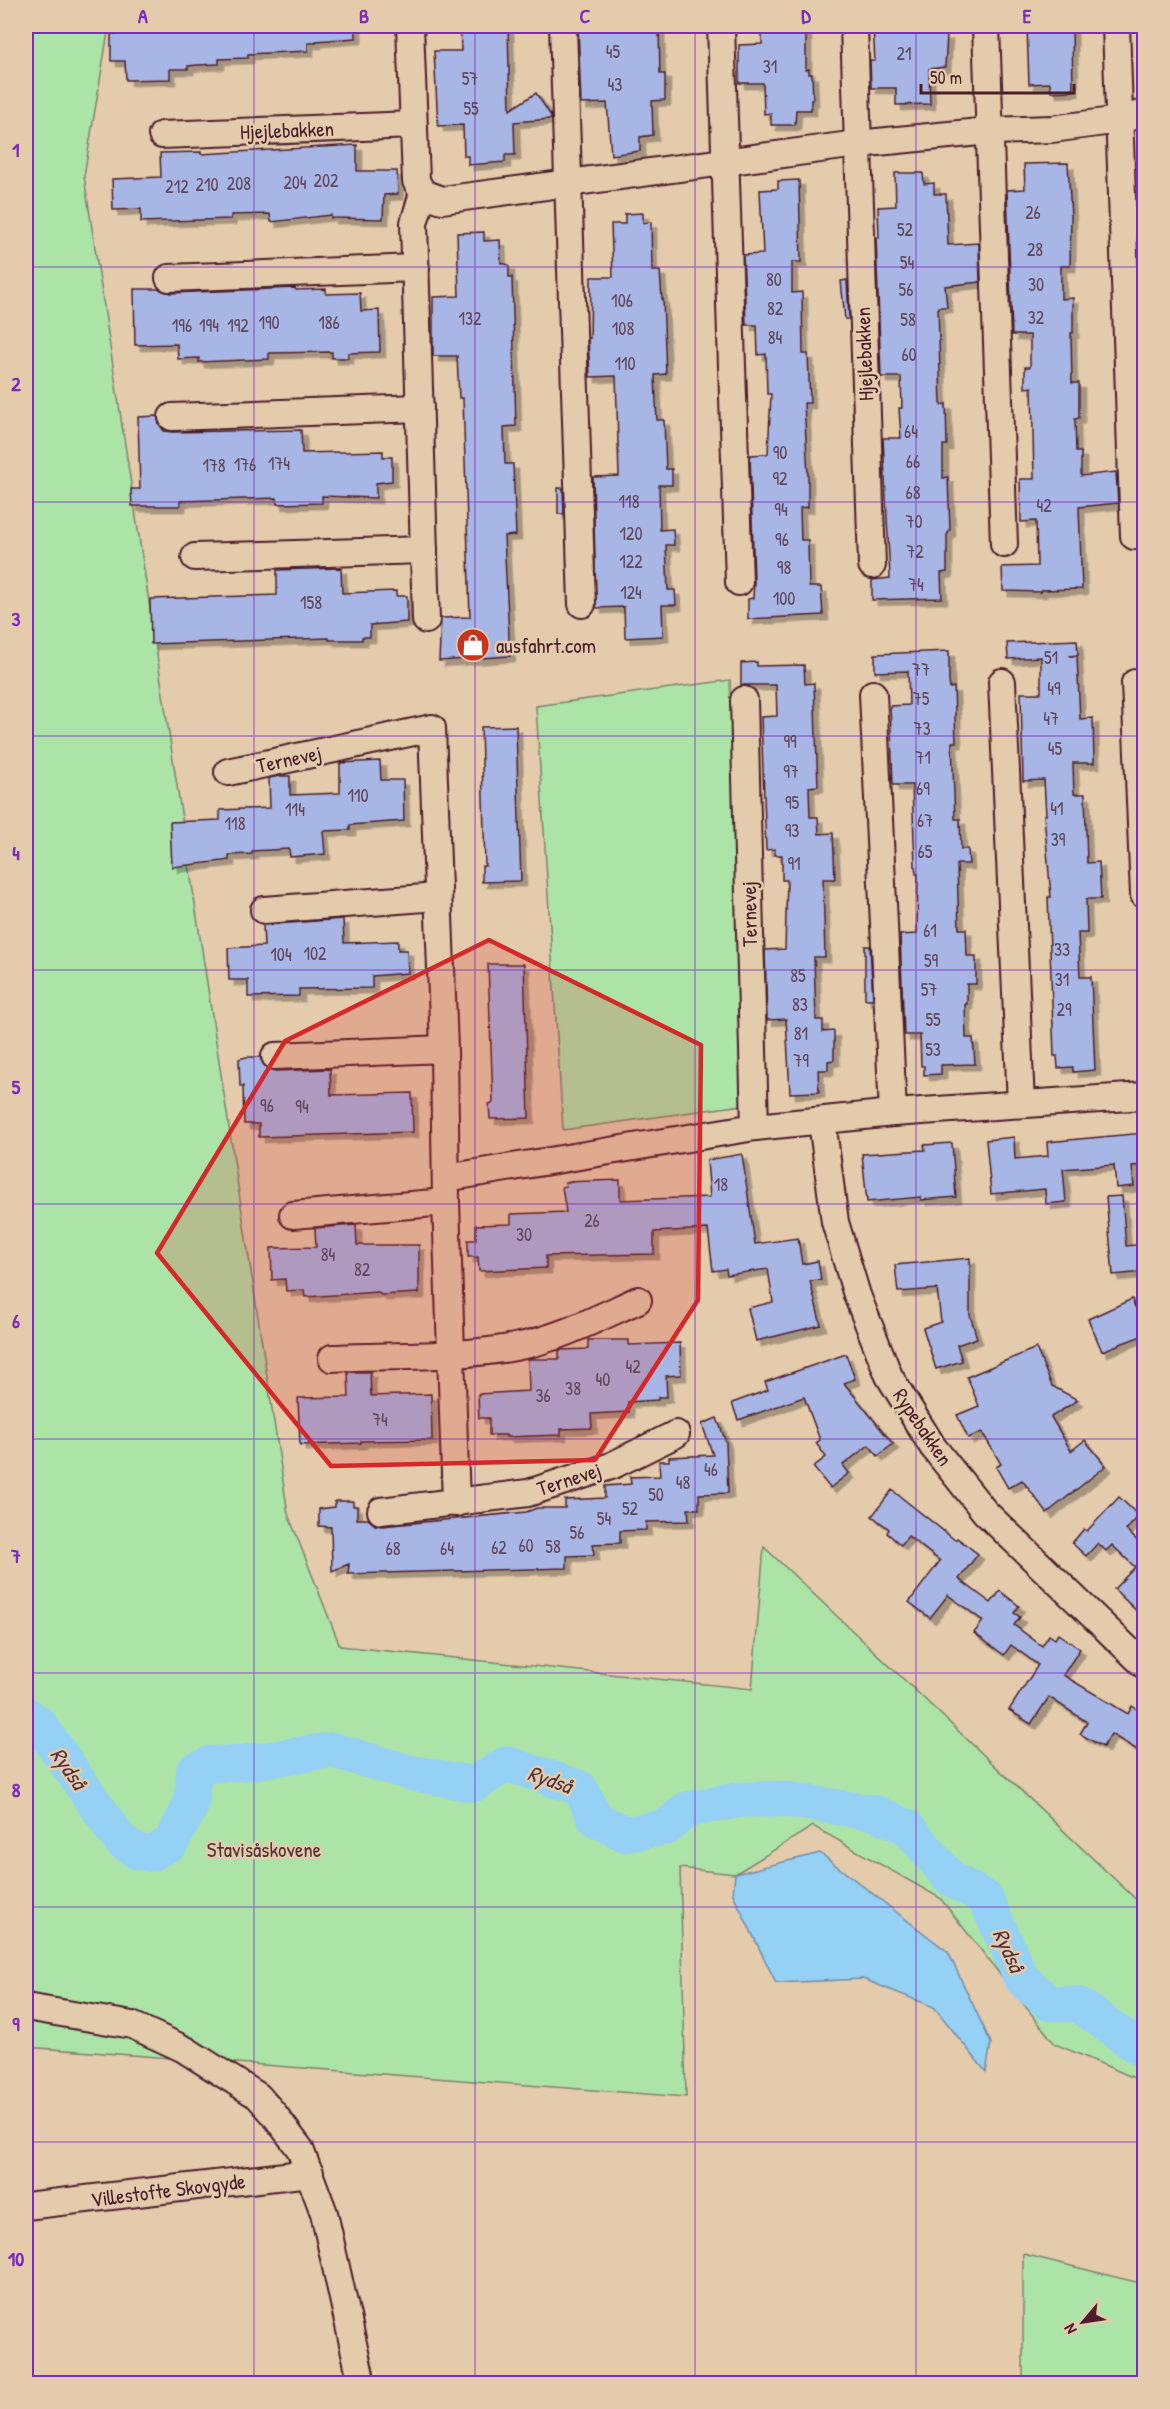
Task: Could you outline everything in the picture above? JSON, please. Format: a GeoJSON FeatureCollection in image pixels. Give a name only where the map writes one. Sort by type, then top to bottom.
{"type":"FeatureCollection","features":[{"type":"Feature","properties":{"kind":"street"},"geometry":{"type":"LineString","coordinates":[[410,26],[416,181],[423,193],[442,200],[857,144],[990,131],[1052,129],[1120,120],[1144,112]]}},
{"type":"Feature","properties":{"kind":"street"},"geometry":{"type":"LineString","coordinates":[[563,26],[582,604]]}},
{"type":"Feature","properties":{"kind":"street"},"geometry":{"type":"LineString","coordinates":[[721,26],[739,582]]}},
{"type":"Feature","properties":{"kind":"street","name":"Hjejlebakken"},"geometry":{"type":"LineString","coordinates":[[854,26],[872,565]]}},
{"type":"Feature","properties":{"kind":"street"},"geometry":{"type":"LineString","coordinates":[[986,26],[1004,544]]}},
{"type":"Feature","properties":{"kind":"street"},"geometry":{"type":"LineString","coordinates":[[1116,26],[1134,536]]}},
{"type":"Feature","properties":{"kind":"street","name":"Hjejlebakken"},"geometry":{"type":"LineString","coordinates":[[162,135],[413,125]]}},
{"type":"Feature","properties":{"kind":"street"},"geometry":{"type":"LineString","coordinates":[[423,193],[414,223],[426,620]]}},
{"type":"Feature","properties":{"kind":"street"},"geometry":{"type":"LineString","coordinates":[[169,278],[416,268]]}},
{"type":"Feature","properties":{"kind":"street"},"geometry":{"type":"LineString","coordinates":[[172,417],[420,408]]}},
{"type":"Feature","properties":{"kind":"street"},"geometry":{"type":"LineString","coordinates":[[195,557],[424,550]]}},
{"type":"Feature","properties":{"kind":"street"},"geometry":{"type":"LineString","coordinates":[[1002,682],[1021,1104]]}},
{"type":"Feature","properties":{"kind":"street"},"geometry":{"type":"LineString","coordinates":[[1135,683],[1144,895]]}},
{"type":"Feature","properties":{"kind":"street"},"geometry":{"type":"LineString","coordinates":[[873,694],[893,1113]]}},
{"type":"Feature","properties":{"kind":"street","name":"Ternevej"},"geometry":{"type":"LineString","coordinates":[[744,700],[755,1128]]}},
{"type":"Feature","properties":{"kind":"street","name":"Ternevej"},"geometry":{"type":"LineString","coordinates":[[228,772],[432,728],[444,1048],[456,1503]]}},
{"type":"Feature","properties":{"kind":"street"},"geometry":{"type":"LineString","coordinates":[[264,910],[438,897]]}},
{"type":"Feature","properties":{"kind":"street"},"geometry":{"type":"LineString","coordinates":[[275,1056],[444,1048]]}},
{"type":"Feature","properties":{"kind":"street"},"geometry":{"type":"LineString","coordinates":[[293,1215],[446,1190],[755,1128],[893,1113],[1144,1096]]}},
{"type":"Feature","properties":{"kind":"street","name":"Rypebakken"},"geometry":{"type":"LineString","coordinates":[[822,1121],[835,1222],[857,1295],[889,1376],[933,1447],[985,1512],[1144,1665]]}},
{"type":"Feature","properties":{"kind":"street"},"geometry":{"type":"LineString","coordinates":[[332,1358],[451,1353],[515,1347],[570,1332],[638,1300]]}},
{"type":"Feature","properties":{"kind":"street","name":"Ternevej"},"geometry":{"type":"LineString","coordinates":[[381,1511],[528,1492],[611,1466],[676,1434]]}},
{"type":"Feature","properties":{"kind":"street"},"geometry":{"type":"LineString","coordinates":[[26,2007],[132,2025],[184,2049],[258,2096],[300,2149],[310,2173],[324,2212],[362,2384]]}},
{"type":"Feature","properties":{"kind":"street","name":"Villestofte Skovgyde"},"geometry":{"type":"LineString","coordinates":[[26,2206],[310,2173]]}},
{"type":"Feature","properties":{"kind":"highlighted area"},"geometry":{"type":"Polygon","coordinates":[[[489,940],[701,1045],[698,1300],[595,1460],[331,1466],[157,1253],[285,1041],[489,940]]]}},
{"type":"Feature","properties":{"kind":"green space","name":"Stavisåskovene"},"geometry":{"type":"Polygon","coordinates":[[[26,26],[109,26],[84,176],[288,1514],[340,1646],[752,1689],[764,1547],[1144,1907],[1144,2082],[1055,2044],[940,1898],[813,1826],[735,1874],[680,1868],[686,2097],[26,2047],[26,26]]]}},
{"type":"Feature","properties":{"kind":"green space"},"geometry":{"type":"Polygon","coordinates":[[[730,680],[742,1105],[563,1130],[536,706],[730,680]]]}},
{"type":"Feature","properties":{"kind":"green space"},"geometry":{"type":"Polygon","coordinates":[[[1023,2254],[1144,2284],[1144,2383],[1023,2383],[1023,2254]]]}},
{"type":"Feature","properties":{"kind":"water"},"geometry":{"type":"Polygon","coordinates":[[[820,1853],[948,1952],[991,2043],[986,2072],[934,2007],[863,1979],[776,1983],[733,1894],[735,1874],[820,1853]]]}},
{"type":"Feature","properties":{"kind":"building"},"geometry":{"type":"Polygon","coordinates":[[[156,26],[356,26],[356,38],[308,43],[308,51],[248,54],[248,58],[219,59],[219,64],[188,66],[188,69],[170,69],[170,79],[126,80],[125,61],[111,61],[111,34],[156,32],[156,26]]]}},
{"type":"Feature","properties":{"kind":"building"},"geometry":{"type":"Polygon","coordinates":[[[460,26],[508,26],[510,110],[536,93],[551,116],[551,119],[514,122],[515,155],[505,155],[505,162],[468,165],[468,156],[464,156],[463,125],[438,126],[434,51],[461,51],[460,26]]]}},
{"type":"Feature","properties":{"kind":"building"},"geometry":{"type":"Polygon","coordinates":[[[762,26],[806,26],[806,70],[809,69],[809,74],[812,74],[813,100],[811,100],[811,110],[796,110],[795,125],[771,125],[771,113],[764,114],[763,83],[739,83],[739,45],[762,44],[762,26]]]}},
{"type":"Feature","properties":{"kind":"building"},"geometry":{"type":"Polygon","coordinates":[[[1027,26],[1072,26],[1073,91],[1051,92],[1050,83],[1029,84],[1027,26]]]}},
{"type":"Feature","properties":{"kind":"building"},"geometry":{"type":"Polygon","coordinates":[[[578,27],[659,27],[660,74],[665,74],[665,100],[652,101],[653,135],[640,137],[640,151],[611,155],[607,103],[581,104],[578,27]]]}},
{"type":"Feature","properties":{"kind":"building"},"geometry":{"type":"Polygon","coordinates":[[[873,27],[940,27],[940,35],[947,35],[945,67],[929,69],[930,104],[896,105],[896,88],[871,88],[870,61],[875,61],[873,27]]]}},
{"type":"Feature","properties":{"kind":"building"},"geometry":{"type":"Polygon","coordinates":[[[357,145],[357,171],[397,171],[398,194],[384,195],[383,219],[331,218],[331,215],[271,222],[270,214],[231,215],[231,219],[141,222],[141,209],[113,210],[112,179],[161,177],[160,153],[201,152],[201,154],[357,145]]]}},
{"type":"Feature","properties":{"kind":"building"},"geometry":{"type":"Polygon","coordinates":[[[1068,163],[1071,217],[1070,266],[1061,266],[1061,299],[1073,298],[1072,383],[1079,383],[1079,418],[1075,419],[1076,452],[1081,452],[1081,476],[1116,472],[1118,503],[1079,507],[1082,589],[1041,590],[1041,592],[1003,591],[1002,567],[1037,566],[1036,521],[1021,522],[1020,479],[1034,479],[1032,387],[1025,388],[1025,367],[1030,367],[1030,335],[1012,335],[1007,190],[1025,189],[1024,164],[1068,163]]]}},
{"type":"Feature","properties":{"kind":"building"},"geometry":{"type":"Polygon","coordinates":[[[895,173],[923,173],[924,184],[934,183],[934,194],[946,194],[948,245],[979,243],[980,282],[945,286],[947,307],[938,307],[941,405],[946,404],[947,445],[943,445],[943,478],[948,477],[950,530],[947,535],[947,572],[941,573],[942,598],[872,600],[872,580],[890,578],[883,438],[901,438],[899,408],[902,408],[901,377],[881,377],[876,238],[879,238],[878,207],[896,206],[895,173]]]}},
{"type":"Feature","properties":{"kind":"building"},"geometry":{"type":"Polygon","coordinates":[[[799,180],[801,262],[792,262],[792,293],[802,292],[803,354],[808,354],[810,403],[804,403],[808,507],[800,508],[801,540],[808,540],[809,587],[821,587],[823,615],[748,619],[748,599],[753,598],[754,582],[750,455],[768,454],[771,394],[767,394],[766,354],[758,355],[757,325],[746,325],[743,255],[763,254],[760,190],[778,189],[778,181],[799,180]]]}},
{"type":"Feature","properties":{"kind":"building"},"geometry":{"type":"Polygon","coordinates":[[[643,213],[643,223],[651,222],[652,271],[660,271],[663,299],[666,374],[655,375],[656,402],[657,420],[664,420],[666,469],[672,469],[672,485],[659,485],[660,530],[673,529],[674,545],[666,545],[668,590],[675,590],[676,605],[662,605],[663,636],[625,638],[624,607],[596,608],[593,477],[619,476],[616,376],[590,377],[588,338],[590,338],[591,277],[613,277],[611,224],[625,224],[625,214],[643,213]]]}},
{"type":"Feature","properties":{"kind":"building"},"geometry":{"type":"Polygon","coordinates":[[[484,232],[484,241],[500,240],[501,263],[509,265],[509,277],[512,277],[516,426],[504,427],[505,464],[513,464],[516,535],[504,536],[510,656],[439,661],[441,618],[470,617],[463,398],[459,398],[457,356],[433,356],[433,297],[459,296],[457,233],[484,232]]]}},
{"type":"Feature","properties":{"kind":"building"},"geometry":{"type":"Polygon","coordinates":[[[847,280],[849,319],[845,319],[841,281],[847,280]]]}},
{"type":"Feature","properties":{"kind":"building"},"geometry":{"type":"Polygon","coordinates":[[[295,288],[296,290],[326,289],[326,294],[360,293],[361,311],[379,310],[380,352],[348,353],[348,358],[332,358],[332,352],[269,353],[269,359],[199,362],[199,358],[178,359],[177,344],[135,345],[134,289],[159,289],[170,293],[295,288]]]}},
{"type":"Feature","properties":{"kind":"building"},"geometry":{"type":"Polygon","coordinates":[[[157,416],[164,431],[172,432],[301,430],[302,453],[383,451],[383,457],[392,457],[392,481],[376,483],[376,498],[322,496],[322,503],[277,504],[277,498],[180,501],[180,506],[132,506],[131,489],[140,489],[138,417],[157,416]]]}},
{"type":"Feature","properties":{"kind":"building"},"geometry":{"type":"Polygon","coordinates":[[[558,488],[563,488],[564,514],[558,514],[558,488]]]}},
{"type":"Feature","properties":{"kind":"building"},"geometry":{"type":"Polygon","coordinates":[[[341,568],[342,593],[396,591],[396,596],[407,596],[407,622],[370,625],[370,637],[362,637],[362,640],[329,640],[329,638],[151,644],[150,599],[277,595],[277,570],[341,568]]]}},
{"type":"Feature","properties":{"kind":"building"},"geometry":{"type":"Polygon","coordinates":[[[1077,640],[1078,655],[1069,656],[1077,656],[1080,719],[1093,718],[1094,763],[1073,763],[1074,794],[1085,794],[1087,863],[1099,862],[1101,899],[1086,899],[1087,933],[1078,933],[1080,977],[1091,977],[1095,1070],[1073,1072],[1073,1067],[1058,1068],[1057,1056],[1054,1056],[1048,897],[1051,897],[1044,815],[1046,815],[1044,780],[1023,781],[1021,693],[1041,693],[1041,657],[1008,659],[1007,643],[1077,640]]]}},
{"type":"Feature","properties":{"kind":"building"},"geometry":{"type":"Polygon","coordinates":[[[949,651],[949,682],[950,688],[954,687],[956,742],[952,742],[955,819],[960,819],[961,849],[968,849],[969,864],[957,864],[959,929],[966,929],[967,956],[976,956],[976,984],[967,984],[967,1004],[965,1004],[966,1038],[973,1038],[975,1064],[941,1065],[941,1074],[924,1075],[924,1066],[921,1066],[920,1035],[904,1035],[900,935],[917,934],[918,874],[916,874],[915,866],[912,785],[893,785],[890,706],[909,705],[908,671],[875,672],[875,654],[949,651]]]}},
{"type":"Feature","properties":{"kind":"building"},"geometry":{"type":"Polygon","coordinates":[[[757,662],[757,666],[804,665],[805,684],[814,683],[818,786],[809,787],[810,817],[818,817],[819,834],[833,833],[835,879],[823,879],[825,957],[814,957],[816,1020],[823,1020],[823,1032],[834,1031],[834,1060],[828,1061],[828,1070],[818,1070],[819,1092],[790,1093],[786,1019],[767,1020],[765,950],[785,949],[787,880],[782,880],[782,855],[775,855],[775,849],[766,850],[761,717],[777,716],[776,685],[741,685],[741,663],[757,662]]]}},
{"type":"Feature","properties":{"kind":"building"},"geometry":{"type":"Polygon","coordinates":[[[516,726],[521,881],[482,882],[482,866],[485,866],[481,727],[516,726]]]}},
{"type":"Feature","properties":{"kind":"building"},"geometry":{"type":"Polygon","coordinates":[[[380,761],[381,780],[403,780],[404,821],[350,825],[350,830],[323,831],[325,854],[290,857],[289,849],[252,851],[252,854],[229,855],[229,860],[172,867],[170,822],[220,820],[220,810],[270,808],[269,778],[280,776],[290,776],[290,795],[340,793],[340,763],[380,761]]]}},
{"type":"Feature","properties":{"kind":"building"},"geometry":{"type":"Polygon","coordinates":[[[343,919],[344,943],[398,941],[398,950],[407,950],[408,973],[372,976],[372,988],[299,989],[299,996],[248,997],[248,980],[229,980],[228,948],[264,946],[263,925],[343,919]]]}},
{"type":"Feature","properties":{"kind":"building"},"geometry":{"type":"Polygon","coordinates":[[[865,946],[870,946],[873,999],[865,999],[865,946]]]}},
{"type":"Feature","properties":{"kind":"building"},"geometry":{"type":"Polygon","coordinates":[[[488,964],[524,964],[529,1118],[490,1119],[489,1104],[493,1103],[488,964]]]}},
{"type":"Feature","properties":{"kind":"building"},"geometry":{"type":"Polygon","coordinates":[[[260,1057],[263,1064],[275,1071],[330,1069],[331,1095],[412,1093],[413,1132],[259,1137],[259,1124],[244,1124],[243,1086],[240,1086],[239,1059],[260,1057]]]}},
{"type":"Feature","properties":{"kind":"building"},"geometry":{"type":"Polygon","coordinates":[[[1144,1133],[1144,1165],[1132,1166],[1134,1186],[1116,1188],[1114,1165],[1063,1169],[1066,1202],[1046,1204],[1045,1189],[991,1194],[986,1140],[1014,1137],[1015,1159],[1048,1156],[1047,1142],[1144,1133]]]}},
{"type":"Feature","properties":{"kind":"building"},"geometry":{"type":"Polygon","coordinates":[[[952,1143],[956,1197],[921,1200],[921,1197],[867,1202],[862,1154],[925,1150],[924,1145],[952,1143]]]}},
{"type":"Feature","properties":{"kind":"building"},"geometry":{"type":"Polygon","coordinates":[[[742,1154],[755,1244],[798,1238],[802,1264],[818,1261],[821,1280],[810,1281],[821,1325],[756,1341],[748,1308],[773,1302],[768,1269],[727,1275],[726,1269],[713,1271],[708,1229],[654,1232],[654,1254],[546,1256],[546,1268],[479,1271],[478,1257],[468,1257],[468,1240],[476,1240],[476,1225],[511,1224],[511,1214],[566,1212],[562,1187],[566,1186],[565,1182],[620,1180],[620,1200],[710,1197],[707,1160],[742,1154]]]}},
{"type":"Feature","properties":{"kind":"building"},"geometry":{"type":"Polygon","coordinates":[[[1122,1196],[1126,1246],[1144,1244],[1144,1272],[1113,1275],[1106,1197],[1122,1196]]]}},
{"type":"Feature","properties":{"kind":"building"},"geometry":{"type":"Polygon","coordinates":[[[356,1225],[357,1245],[419,1245],[419,1293],[381,1295],[378,1292],[305,1297],[304,1290],[286,1291],[285,1279],[272,1280],[271,1248],[316,1247],[315,1228],[356,1225]]]}},
{"type":"Feature","properties":{"kind":"building"},"geometry":{"type":"Polygon","coordinates":[[[970,1258],[970,1315],[977,1338],[957,1345],[962,1361],[936,1369],[923,1328],[941,1322],[937,1289],[898,1292],[895,1265],[970,1258]]]}},
{"type":"Feature","properties":{"kind":"building"},"geometry":{"type":"Polygon","coordinates":[[[1132,1299],[1135,1307],[1144,1304],[1144,1335],[1102,1351],[1088,1319],[1132,1299]]]}},
{"type":"Feature","properties":{"kind":"building"},"geometry":{"type":"Polygon","coordinates":[[[588,1340],[629,1340],[629,1345],[680,1343],[681,1375],[666,1376],[667,1397],[658,1397],[658,1400],[628,1402],[629,1412],[591,1414],[592,1428],[561,1429],[561,1435],[506,1437],[506,1435],[489,1435],[489,1418],[479,1418],[478,1394],[529,1391],[528,1359],[559,1359],[561,1350],[588,1349],[588,1340]]]}},
{"type":"Feature","properties":{"kind":"building"},"geometry":{"type":"Polygon","coordinates":[[[1036,1348],[1052,1386],[1078,1400],[1051,1417],[1071,1451],[1085,1440],[1106,1466],[1047,1513],[1022,1480],[1008,1488],[996,1467],[1001,1464],[982,1432],[968,1438],[957,1415],[979,1406],[967,1377],[1036,1348]]]}},
{"type":"Feature","properties":{"kind":"building"},"geometry":{"type":"Polygon","coordinates":[[[846,1354],[855,1379],[844,1383],[893,1444],[878,1456],[869,1445],[843,1465],[849,1473],[830,1488],[813,1467],[826,1457],[816,1443],[820,1440],[804,1397],[738,1420],[732,1403],[768,1390],[765,1382],[846,1354]]]}},
{"type":"Feature","properties":{"kind":"building"},"geometry":{"type":"Polygon","coordinates":[[[348,1372],[370,1372],[371,1396],[431,1394],[432,1440],[300,1445],[298,1398],[349,1397],[348,1372]]]}},
{"type":"Feature","properties":{"kind":"building"},"geometry":{"type":"Polygon","coordinates":[[[717,1418],[726,1442],[728,1493],[699,1494],[699,1509],[688,1509],[689,1521],[646,1522],[646,1530],[620,1531],[620,1543],[593,1544],[594,1555],[567,1556],[567,1568],[348,1574],[349,1564],[332,1571],[331,1527],[319,1526],[319,1509],[335,1507],[335,1501],[353,1501],[353,1506],[357,1506],[357,1519],[368,1519],[375,1525],[382,1526],[526,1512],[537,1508],[565,1508],[565,1500],[605,1498],[605,1486],[631,1484],[630,1477],[660,1476],[659,1461],[669,1461],[669,1457],[713,1455],[702,1424],[717,1418]]]}},
{"type":"Feature","properties":{"kind":"building"},"geometry":{"type":"Polygon","coordinates":[[[892,1490],[955,1540],[957,1538],[978,1554],[959,1579],[991,1603],[1000,1591],[1019,1606],[1014,1613],[1020,1617],[1014,1625],[1042,1646],[1049,1635],[1055,1639],[1058,1634],[1080,1649],[1063,1675],[1128,1714],[1132,1706],[1144,1714],[1144,1754],[1111,1734],[1103,1747],[1080,1734],[1087,1722],[1049,1697],[1031,1724],[1009,1710],[1038,1665],[1011,1645],[1004,1655],[974,1633],[983,1621],[948,1595],[930,1618],[909,1602],[940,1561],[908,1536],[901,1545],[887,1533],[889,1529],[872,1516],[892,1490]]]}},
{"type":"Feature","properties":{"kind":"building"},"geometry":{"type":"Polygon","coordinates":[[[1119,1497],[1139,1516],[1126,1530],[1144,1547],[1144,1618],[1114,1589],[1135,1567],[1112,1545],[1106,1551],[1098,1543],[1086,1556],[1072,1543],[1084,1529],[1087,1531],[1119,1497]]]}},
{"type":"Feature","properties":{"kind":"waterway","name":"Rydså"},"geometry":{"type":"LineString","coordinates":[[26,1715],[39,1724],[121,1841],[136,1851],[151,1854],[171,1843],[191,1805],[194,1771],[209,1764],[243,1763],[332,1750],[411,1773],[474,1784],[507,1764],[580,1788],[596,1819],[625,1834],[667,1827],[686,1810],[738,1800],[782,1799],[875,1813],[907,1827],[951,1879],[985,1898],[1022,1979],[1049,2003],[1079,2005],[1144,2051]]}},
{"type":"Feature","properties":{"kind":"place","name":"ausfahrt.com"},"geometry":{"type":"Point","coordinates":[473,645]}}]}
